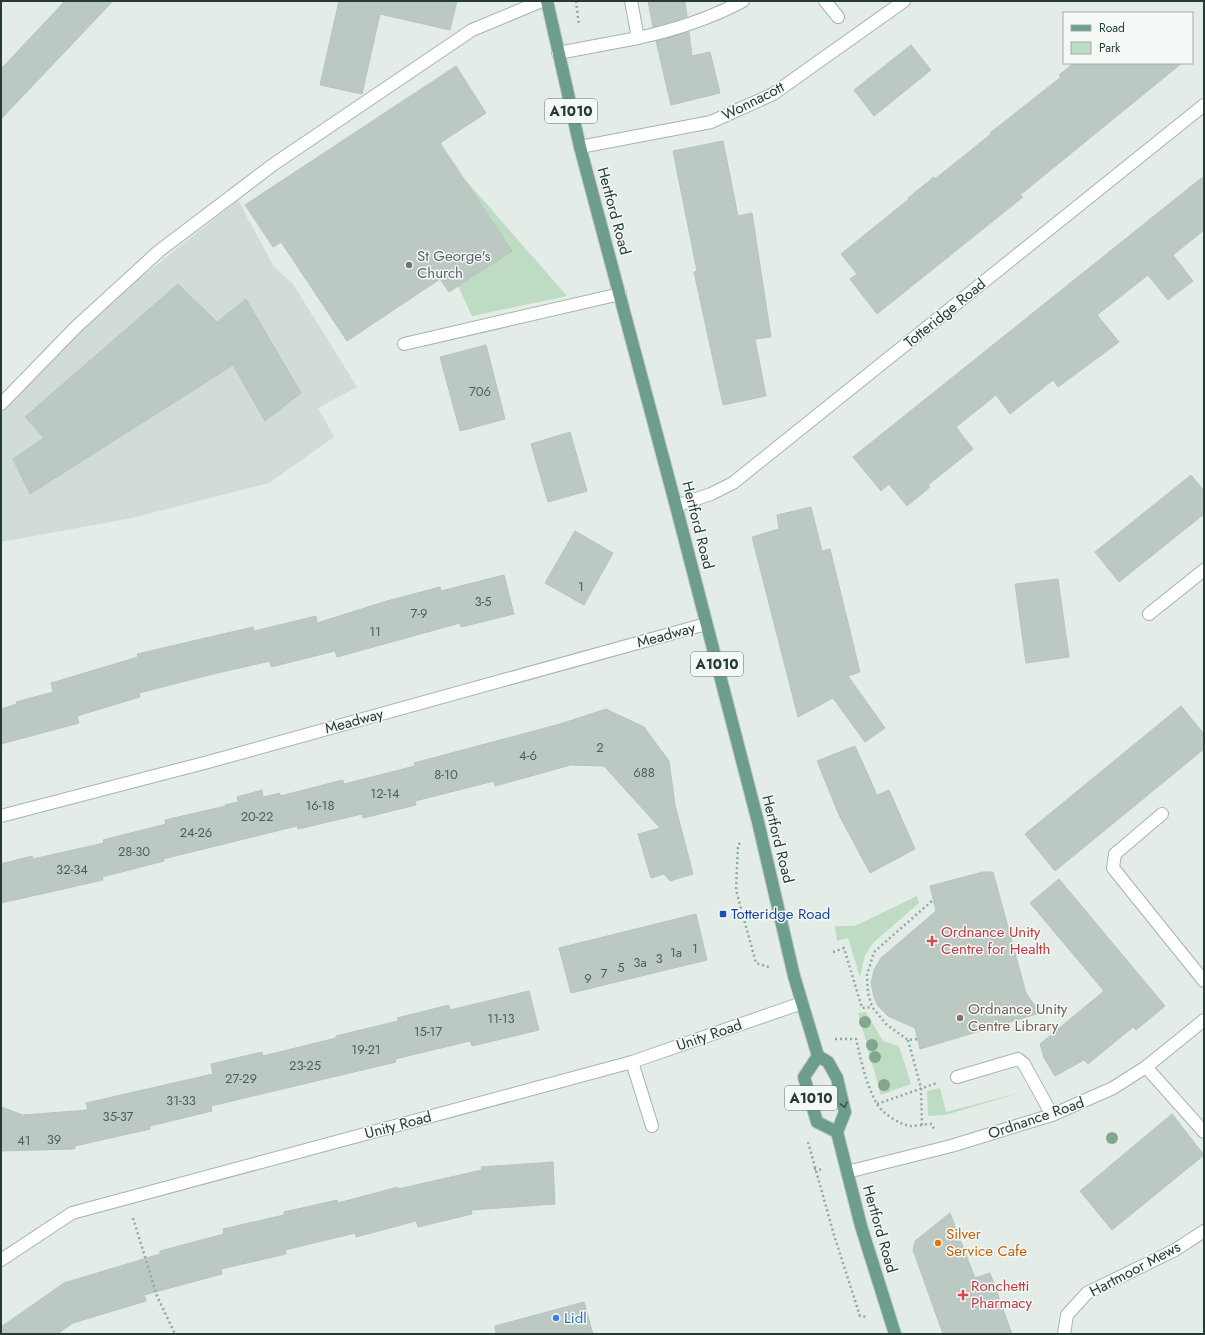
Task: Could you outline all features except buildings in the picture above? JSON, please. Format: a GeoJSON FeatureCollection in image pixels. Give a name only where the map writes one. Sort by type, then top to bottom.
{"type":"FeatureCollection","features":[{"type":"Feature","properties":{"kind":"main road","name":"Hertford Road"},"geometry":{"type":"LineString","coordinates":[[547,1],[580,147],[676,506],[758,822],[802,1003],[818,1056],[828,1062],[837,1078],[846,1112],[837,1132],[861,1226],[895,1334]]}},
{"type":"Feature","properties":{"kind":"main road","name":"A1010"},"geometry":{"type":"LineString","coordinates":[[818,1056],[804,1077],[817,1122],[837,1132]]}},
{"type":"Feature","properties":{"kind":"street"},"geometry":{"type":"LineString","coordinates":[[1,404],[76,327],[159,251],[268,168],[472,30],[542,1]]}},
{"type":"Feature","properties":{"kind":"street"},"geometry":{"type":"LineString","coordinates":[[631,1],[638,38]]}},
{"type":"Feature","properties":{"kind":"street"},"geometry":{"type":"LineString","coordinates":[[558,53],[673,31],[719,14],[743,1]]}},
{"type":"Feature","properties":{"kind":"street"},"geometry":{"type":"LineString","coordinates":[[825,1],[838,17]]}},
{"type":"Feature","properties":{"kind":"street","name":"Wonnacott"},"geometry":{"type":"LineString","coordinates":[[580,147],[711,122],[773,94],[904,1]]}},
{"type":"Feature","properties":{"kind":"street","name":"Totteridge Road"},"geometry":{"type":"LineString","coordinates":[[676,506],[711,494],[733,483],[1204,105]]}},
{"type":"Feature","properties":{"kind":"street"},"geometry":{"type":"LineString","coordinates":[[404,344],[620,294]]}},
{"type":"Feature","properties":{"kind":"street"},"geometry":{"type":"LineString","coordinates":[[1149,614],[1204,570]]}},
{"type":"Feature","properties":{"kind":"street","name":"Meadway"},"geometry":{"type":"LineString","coordinates":[[1,816],[208,762],[706,624]]}},
{"type":"Feature","properties":{"kind":"street"},"geometry":{"type":"LineString","coordinates":[[1162,814],[1115,854],[1113,868],[1204,981]]}},
{"type":"Feature","properties":{"kind":"street","name":"Unity Road"},"geometry":{"type":"LineString","coordinates":[[1,1260],[72,1212],[632,1062],[802,1003]]}},
{"type":"Feature","properties":{"kind":"street","name":"Ordnance Road"},"geometry":{"type":"LineString","coordinates":[[847,1172],[951,1146],[1052,1115],[1113,1088],[1146,1066],[1204,1020]]}},
{"type":"Feature","properties":{"kind":"street"},"geometry":{"type":"LineString","coordinates":[[957,1077],[1018,1060],[1024,1064],[1052,1115]]}},
{"type":"Feature","properties":{"kind":"street"},"geometry":{"type":"LineString","coordinates":[[632,1062],[652,1126]]}},
{"type":"Feature","properties":{"kind":"street"},"geometry":{"type":"LineString","coordinates":[[1146,1066],[1204,1132]]}},
{"type":"Feature","properties":{"kind":"street","name":"Hartmoor Mews"},"geometry":{"type":"LineString","coordinates":[[1064,1334],[1066,1315],[1087,1293],[1175,1250],[1204,1231]]}},
{"type":"Feature","properties":{"kind":"path"},"geometry":{"type":"LineString","coordinates":[[738,851],[736,890],[754,954]]}},
{"type":"Feature","properties":{"kind":"path"},"geometry":{"type":"LineString","coordinates":[[922,1125],[921,1088],[908,1040],[887,1025],[872,1007],[868,993],[867,975],[874,952],[933,900]]}},
{"type":"Feature","properties":{"kind":"path"},"geometry":{"type":"LineString","coordinates":[[833,952],[844,948],[862,1008],[872,1007]]}},
{"type":"Feature","properties":{"kind":"path"},"geometry":{"type":"LineString","coordinates":[[834,1039],[856,1039],[864,1070],[877,1104],[882,1110],[902,1123],[911,1126],[932,1124]]}},
{"type":"Feature","properties":{"kind":"path"},"geometry":{"type":"LineString","coordinates":[[908,1040],[917,1039]]}},
{"type":"Feature","properties":{"kind":"path"},"geometry":{"type":"LineString","coordinates":[[877,1104],[957,1077]]}},
{"type":"Feature","properties":{"kind":"path"},"geometry":{"type":"LineString","coordinates":[[911,1126],[913,1132]]}},
{"type":"Feature","properties":{"kind":"path"},"geometry":{"type":"LineString","coordinates":[[808,1141],[834,1235],[860,1316]]}},
{"type":"Feature","properties":{"kind":"path"},"geometry":{"type":"LineString","coordinates":[[127,1198],[157,1296],[175,1334]]}},
{"type":"Feature","properties":{"kind":"shaded area"},"geometry":{"type":"Polygon","coordinates":[[[238,200],[274,267],[293,284],[357,387],[318,408],[334,437],[269,483],[132,518],[1,542],[1,405],[50,350],[238,200]]]}},
{"type":"Feature","properties":{"kind":"green space"},"geometry":{"type":"Polygon","coordinates":[[[462,176],[567,296],[472,316],[458,286],[511,251],[462,176]]]}},
{"type":"Feature","properties":{"kind":"green space"},"geometry":{"type":"Polygon","coordinates":[[[917,896],[919,903],[874,942],[865,955],[860,977],[848,938],[837,941],[835,926],[855,926],[917,896]]]}},
{"type":"Feature","properties":{"kind":"green space"},"geometry":{"type":"Polygon","coordinates":[[[866,1012],[883,1041],[899,1046],[911,1084],[881,1095],[858,1013],[866,1012]]]}},
{"type":"Feature","properties":{"kind":"green space"},"geometry":{"type":"Polygon","coordinates":[[[940,1088],[946,1112],[1030,1090],[945,1115],[928,1116],[927,1091],[940,1088]]]}},
{"type":"Feature","properties":{"kind":"place","name":"St George's Church"},"geometry":{"type":"Point","coordinates":[409,265]}},
{"type":"Feature","properties":{"kind":"place","name":"Totteridge Road"},"geometry":{"type":"Point","coordinates":[723,914]}},
{"type":"Feature","properties":{"kind":"place","name":"Ordnance Unity Centre for Health"},"geometry":{"type":"Point","coordinates":[932,941]}},
{"type":"Feature","properties":{"kind":"place","name":"Ordnance Unity Centre Library"},"geometry":{"type":"Point","coordinates":[960,1018]}},
{"type":"Feature","properties":{"kind":"place","name":"Silver Service Cafe"},"geometry":{"type":"Point","coordinates":[938,1243]}},
{"type":"Feature","properties":{"kind":"place","name":"Ronchetti Pharmacy"},"geometry":{"type":"Point","coordinates":[963,1295]}},
{"type":"Feature","properties":{"kind":"place","name":"Lidl"},"geometry":{"type":"Point","coordinates":[556,1318]}}]}
